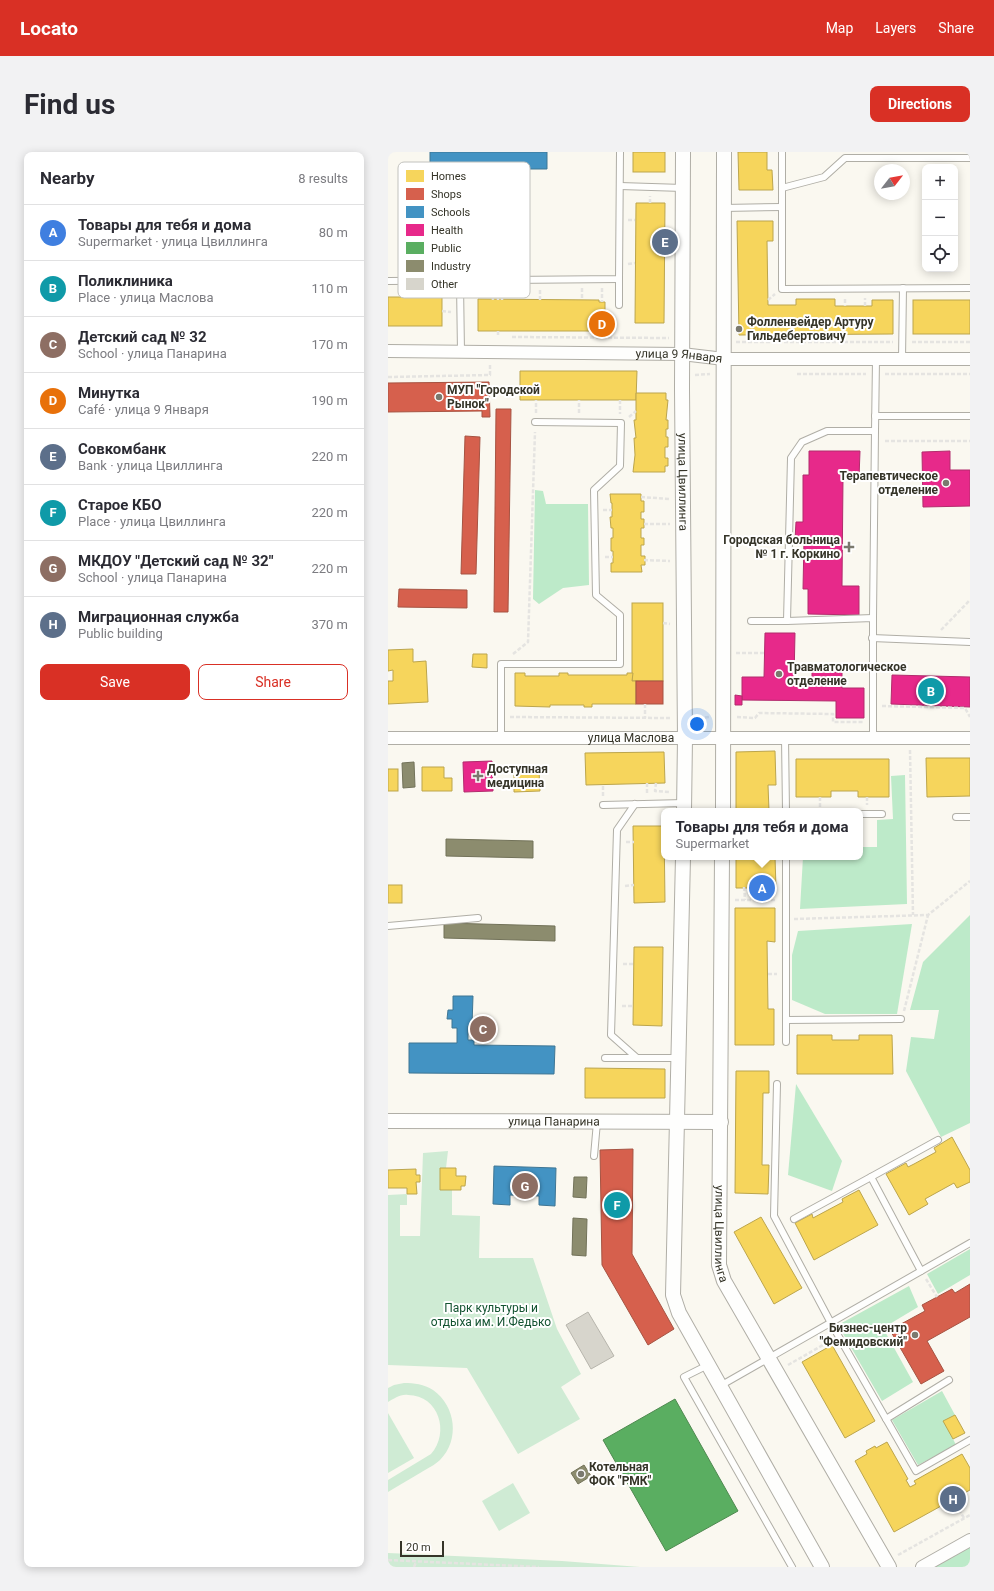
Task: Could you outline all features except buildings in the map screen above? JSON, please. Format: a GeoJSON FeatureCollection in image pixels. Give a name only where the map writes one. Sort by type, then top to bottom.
{"type":"FeatureCollection","features":[{"type":"Feature","properties":{"kind":"street","name":"улица Цвиллинга"},"geometry":{"type":"LineString","coordinates":[[683,152],[682,354],[685,738],[684,807]]}},
{"type":"Feature","properties":{"kind":"street"},"geometry":{"type":"LineString","coordinates":[[722,808],[724,152]]}},
{"type":"Feature","properties":{"kind":"street","name":"улица 9 Января"},"geometry":{"type":"LineString","coordinates":[[388,351],[682,354],[724,359],[970,359]]}},
{"type":"Feature","properties":{"kind":"street","name":"улица Маслова"},"geometry":{"type":"LineString","coordinates":[[388,738],[970,738]]}},
{"type":"Feature","properties":{"kind":"street"},"geometry":{"type":"LineString","coordinates":[[683,860],[673,1295],[679,1313],[818,1564]]}},
{"type":"Feature","properties":{"kind":"street","name":"улица Цвиллинга"},"geometry":{"type":"LineString","coordinates":[[722,860],[719,1265],[724,1281],[889,1567]]}},
{"type":"Feature","properties":{"kind":"street","name":"улица Панарина"},"geometry":{"type":"LineString","coordinates":[[388,1121],[721,1122]]}},
{"type":"Feature","properties":{"kind":"street"},"geometry":{"type":"LineString","coordinates":[[922,1567],[970,1540]]}},
{"type":"Feature","properties":{"kind":"lane"},"geometry":{"type":"LineString","coordinates":[[619,305],[620,152]]}},
{"type":"Feature","properties":{"kind":"lane"},"geometry":{"type":"LineString","coordinates":[[782,152],[782,289],[970,288]]}},
{"type":"Feature","properties":{"kind":"lane"},"geometry":{"type":"LineString","coordinates":[[782,188],[824,177],[845,158],[970,158]]}},
{"type":"Feature","properties":{"kind":"lane"},"geometry":{"type":"LineString","coordinates":[[620,186],[683,188]]}},
{"type":"Feature","properties":{"kind":"lane"},"geometry":{"type":"LineString","coordinates":[[724,208],[782,208]]}},
{"type":"Feature","properties":{"kind":"lane"},"geometry":{"type":"LineString","coordinates":[[530,280],[619,279]]}},
{"type":"Feature","properties":{"kind":"lane"},"geometry":{"type":"LineString","coordinates":[[388,281],[398,281]]}},
{"type":"Feature","properties":{"kind":"lane"},"geometry":{"type":"LineString","coordinates":[[902,359],[903,288]]}},
{"type":"Feature","properties":{"kind":"lane"},"geometry":{"type":"LineString","coordinates":[[460,298],[461,352]]}},
{"type":"Feature","properties":{"kind":"lane"},"geometry":{"type":"LineString","coordinates":[[873,739],[872,638],[876,359]]}},
{"type":"Feature","properties":{"kind":"lane"},"geometry":{"type":"LineString","coordinates":[[875,416],[970,416]]}},
{"type":"Feature","properties":{"kind":"lane"},"geometry":{"type":"LineString","coordinates":[[501,738],[501,664],[620,664],[620,615],[596,595],[594,490],[620,466],[621,423],[535,422]]}},
{"type":"Feature","properties":{"kind":"lane"},"geometry":{"type":"LineString","coordinates":[[787,620],[791,458],[802,442],[827,431],[875,431]]}},
{"type":"Feature","properties":{"kind":"lane"},"geometry":{"type":"LineString","coordinates":[[751,621],[873,618]]}},
{"type":"Feature","properties":{"kind":"lane"},"geometry":{"type":"LineString","coordinates":[[872,638],[970,642]]}},
{"type":"Feature","properties":{"kind":"lane"},"geometry":{"type":"LineString","coordinates":[[785,738],[786,808]]}},
{"type":"Feature","properties":{"kind":"lane"},"geometry":{"type":"LineString","coordinates":[[603,805],[635,804],[684,807]]}},
{"type":"Feature","properties":{"kind":"lane"},"geometry":{"type":"LineString","coordinates":[[635,804],[617,830],[611,1035],[637,1058]]}},
{"type":"Feature","properties":{"kind":"lane"},"geometry":{"type":"LineString","coordinates":[[863,814],[882,814]]}},
{"type":"Feature","properties":{"kind":"lane"},"geometry":{"type":"LineString","coordinates":[[956,817],[970,817]]}},
{"type":"Feature","properties":{"kind":"lane"},"geometry":{"type":"LineString","coordinates":[[786,860],[786,1042]]}},
{"type":"Feature","properties":{"kind":"lane"},"geometry":{"type":"LineString","coordinates":[[388,926],[478,918]]}},
{"type":"Feature","properties":{"kind":"lane"},"geometry":{"type":"LineString","coordinates":[[786,1020],[901,1019]]}},
{"type":"Feature","properties":{"kind":"lane"},"geometry":{"type":"LineString","coordinates":[[605,1058],[679,1058]]}},
{"type":"Feature","properties":{"kind":"lane"},"geometry":{"type":"LineString","coordinates":[[777,1084],[774,1216],[831,1323],[916,1471],[970,1440]]}},
{"type":"Feature","properties":{"kind":"lane"},"geometry":{"type":"LineString","coordinates":[[594,1156],[597,1122]]}},
{"type":"Feature","properties":{"kind":"lane"},"geometry":{"type":"LineString","coordinates":[[794,1219],[938,1140]]}},
{"type":"Feature","properties":{"kind":"lane"},"geometry":{"type":"LineString","coordinates":[[871,1177],[922,1271]]}},
{"type":"Feature","properties":{"kind":"lane"},"geometry":{"type":"LineString","coordinates":[[720,1386],[970,1243]]}},
{"type":"Feature","properties":{"kind":"lane"},"geometry":{"type":"LineString","coordinates":[[708,1365],[684,1377],[792,1567]]}},
{"type":"Feature","properties":{"kind":"lane"},"geometry":{"type":"LineString","coordinates":[[886,1418],[949,1380]]}},
{"type":"Feature","properties":{"kind":"path"},"geometry":{"type":"LineString","coordinates":[[602,324],[602,338]]}},
{"type":"Feature","properties":{"kind":"path"},"geometry":{"type":"LineString","coordinates":[[498,331],[498,337]]}},
{"type":"Feature","properties":{"kind":"path"},"geometry":{"type":"LineString","coordinates":[[763,335],[764,342]]}},
{"type":"Feature","properties":{"kind":"path"},"geometry":{"type":"LineString","coordinates":[[787,335],[788,342]]}},
{"type":"Feature","properties":{"kind":"path"},"geometry":{"type":"LineString","coordinates":[[490,337],[672,338]]}},
{"type":"Feature","properties":{"kind":"path"},"geometry":{"type":"LineString","coordinates":[[796,374],[970,374]]}},
{"type":"Feature","properties":{"kind":"path"},"geometry":{"type":"LineString","coordinates":[[501,664],[528,642],[535,422]]}},
{"type":"Feature","properties":{"kind":"path"},"geometry":{"type":"LineString","coordinates":[[875,441],[970,441]]}},
{"type":"Feature","properties":{"kind":"path"},"geometry":{"type":"LineString","coordinates":[[641,497],[673,499],[673,505]]}},
{"type":"Feature","properties":{"kind":"path"},"geometry":{"type":"LineString","coordinates":[[644,524],[673,524]]}},
{"type":"Feature","properties":{"kind":"path"},"geometry":{"type":"LineString","coordinates":[[644,560],[673,561]]}},
{"type":"Feature","properties":{"kind":"path"},"geometry":{"type":"LineString","coordinates":[[932,640],[970,600]]}},
{"type":"Feature","properties":{"kind":"path"},"geometry":{"type":"LineString","coordinates":[[663,624],[673,624]]}},
{"type":"Feature","properties":{"kind":"path"},"geometry":{"type":"LineString","coordinates":[[732,653],[764,653]]}},
{"type":"Feature","properties":{"kind":"path"},"geometry":{"type":"LineString","coordinates":[[645,704],[645,718]]}},
{"type":"Feature","properties":{"kind":"path"},"geometry":{"type":"LineString","coordinates":[[732,717],[755,718],[759,713],[833,714],[833,722],[867,722],[867,706],[872,706],[965,708],[970,717]]}},
{"type":"Feature","properties":{"kind":"path"},"geometry":{"type":"LineString","coordinates":[[501,717],[674,718]]}},
{"type":"Feature","properties":{"kind":"path"},"geometry":{"type":"LineString","coordinates":[[913,915],[910,748],[917,748]]}},
{"type":"Feature","properties":{"kind":"path"},"geometry":{"type":"LineString","coordinates":[[656,783],[655,791],[674,792]]}},
{"type":"Feature","properties":{"kind":"path"},"geometry":{"type":"LineString","coordinates":[[820,797],[820,808]]}},
{"type":"Feature","properties":{"kind":"path"},"geometry":{"type":"LineString","coordinates":[[901,1019],[928,915],[970,881]]}},
{"type":"Feature","properties":{"kind":"path"},"geometry":{"type":"LineString","coordinates":[[744,888],[745,900]]}},
{"type":"Feature","properties":{"kind":"path"},"geometry":{"type":"LineString","coordinates":[[762,888],[763,900]]}},
{"type":"Feature","properties":{"kind":"path"},"geometry":{"type":"LineString","coordinates":[[734,900],[787,900]]}},
{"type":"Feature","properties":{"kind":"path"},"geometry":{"type":"LineString","coordinates":[[787,919],[928,915]]}},
{"type":"Feature","properties":{"kind":"path"},"geometry":{"type":"LineString","coordinates":[[922,1271],[937,1297]]}},
{"type":"Feature","properties":{"kind":"path"},"geometry":{"type":"LineString","coordinates":[[788,1364],[839,1336]]}},
{"type":"Feature","properties":{"kind":"path"},"geometry":{"type":"LineString","coordinates":[[953,1499],[964,1518]]}},
{"type":"Feature","properties":{"kind":"path"},"geometry":{"type":"LineString","coordinates":[[388,1560],[539,1567]]}},
{"type":"Feature","properties":{"kind":"path"},"geometry":{"type":"LineString","coordinates":[[414,1567],[416,1562]]}},
{"type":"Feature","properties":{"kind":"green space"},"geometry":{"type":"Polygon","coordinates":[[[535,490],[543,491],[546,504],[588,504],[589,585],[563,588],[539,604],[533,599],[535,490]]]}},
{"type":"Feature","properties":{"kind":"green space"},"geometry":{"type":"Polygon","coordinates":[[[905,775],[907,904],[800,909],[803,860],[863,860],[863,847],[877,847],[877,820],[893,819],[891,776],[905,775]]]}},
{"type":"Feature","properties":{"kind":"green space"},"geometry":{"type":"Polygon","coordinates":[[[970,915],[970,1123],[941,1137],[906,1071],[911,1037],[934,1039],[939,1010],[910,1010],[923,962],[970,915]]]}},
{"type":"Feature","properties":{"kind":"green space"},"geometry":{"type":"Polygon","coordinates":[[[912,924],[897,1014],[825,1014],[792,1000],[792,955],[798,931],[912,924]]]}},
{"type":"Feature","properties":{"kind":"green space"},"geometry":{"type":"Polygon","coordinates":[[[796,1084],[842,1161],[832,1191],[788,1175],[796,1084]]]}},
{"type":"Feature","properties":{"kind":"green space","name":"Парк культуры и отдыха им. И.Федько"},"geometry":{"type":"Polygon","coordinates":[[[448,1151],[446,1168],[440,1168],[440,1189],[452,1190],[452,1215],[480,1216],[479,1258],[533,1258],[557,1329],[581,1374],[561,1387],[580,1419],[518,1454],[467,1368],[388,1365],[388,1195],[407,1194],[407,1205],[400,1205],[400,1236],[420,1236],[423,1153],[448,1151]]]}},
{"type":"Feature","properties":{"kind":"green space"},"geometry":{"type":"Polygon","coordinates":[[[970,1249],[970,1275],[938,1294],[927,1274],[970,1249]]]}},
{"type":"Feature","properties":{"kind":"green space"},"geometry":{"type":"Polygon","coordinates":[[[909,1286],[918,1307],[883,1328],[913,1382],[882,1401],[838,1325],[909,1286]]]}},
{"type":"Feature","properties":{"kind":"green space"},"geometry":{"type":"Polygon","coordinates":[[[404,1383],[426,1386],[441,1397],[451,1414],[453,1433],[451,1443],[446,1452],[438,1461],[388,1492],[388,1480],[431,1454],[437,1445],[440,1436],[438,1417],[434,1408],[427,1401],[419,1397],[402,1395],[388,1402],[388,1388],[404,1383]]]}},
{"type":"Feature","properties":{"kind":"green space"},"geometry":{"type":"Polygon","coordinates":[[[942,1391],[955,1415],[944,1421],[956,1445],[918,1465],[892,1420],[942,1391]]]}},
{"type":"Feature","properties":{"kind":"green space"},"geometry":{"type":"Polygon","coordinates":[[[388,1413],[414,1458],[388,1473],[388,1413]]]}},
{"type":"Feature","properties":{"kind":"green space"},"geometry":{"type":"Polygon","coordinates":[[[513,1483],[530,1513],[499,1531],[482,1501],[513,1483]]]}},
{"type":"Feature","properties":{"kind":"green space"},"geometry":{"type":"Polygon","coordinates":[[[970,1547],[970,1566],[934,1567],[970,1547]]]}},
{"type":"Feature","properties":{"kind":"green space"},"geometry":{"type":"Polygon","coordinates":[[[388,1553],[562,1561],[640,1567],[388,1567],[388,1553]]]}},
{"type":"Feature","properties":{"kind":"place","name":"Совкомбанк"},"geometry":{"type":"Point","coordinates":[665,242]}},
{"type":"Feature","properties":{"kind":"place","name":"Минутка"},"geometry":{"type":"Point","coordinates":[602,324]}},
{"type":"Feature","properties":{"kind":"place","name":"Фолленвейдер Артуру Гильдебертовичу"},"geometry":{"type":"Point","coordinates":[739,329]}},
{"type":"Feature","properties":{"kind":"place","name":"МУП \"Городской Рынок\""},"geometry":{"type":"Point","coordinates":[439,397]}},
{"type":"Feature","properties":{"kind":"place","name":"Терапевтическое отделение"},"geometry":{"type":"Point","coordinates":[946,483]}},
{"type":"Feature","properties":{"kind":"place","name":"Городская больница № 1 г. Коркино"},"geometry":{"type":"Point","coordinates":[849,547]}},
{"type":"Feature","properties":{"kind":"place","name":"Травматологическое отделение"},"geometry":{"type":"Point","coordinates":[779,674]}},
{"type":"Feature","properties":{"kind":"place","name":"Поликлиника"},"geometry":{"type":"Point","coordinates":[931,691]}},
{"type":"Feature","properties":{"kind":"place","name":"Доступная медицина"},"geometry":{"type":"Point","coordinates":[478,776]}},
{"type":"Feature","properties":{"kind":"place","name":"Товары для тебя и дома"},"geometry":{"type":"Point","coordinates":[762,888]}},
{"type":"Feature","properties":{"kind":"place","name":"Детский сад № 32"},"geometry":{"type":"Point","coordinates":[483,1029]}},
{"type":"Feature","properties":{"kind":"place","name":"МКДОУ \"Детский сад № 32\""},"geometry":{"type":"Point","coordinates":[525,1186]}},
{"type":"Feature","properties":{"kind":"place","name":"Старое КБО"},"geometry":{"type":"Point","coordinates":[617,1205]}},
{"type":"Feature","properties":{"kind":"place","name":"Бизнес-центр \"Фемидовский\""},"geometry":{"type":"Point","coordinates":[915,1335]}},
{"type":"Feature","properties":{"kind":"place","name":"Котельная ФОК \"РМК\""},"geometry":{"type":"Point","coordinates":[581,1474]}},
{"type":"Feature","properties":{"kind":"place","name":"Миграционная служба"},"geometry":{"type":"Point","coordinates":[953,1499]}}]}
